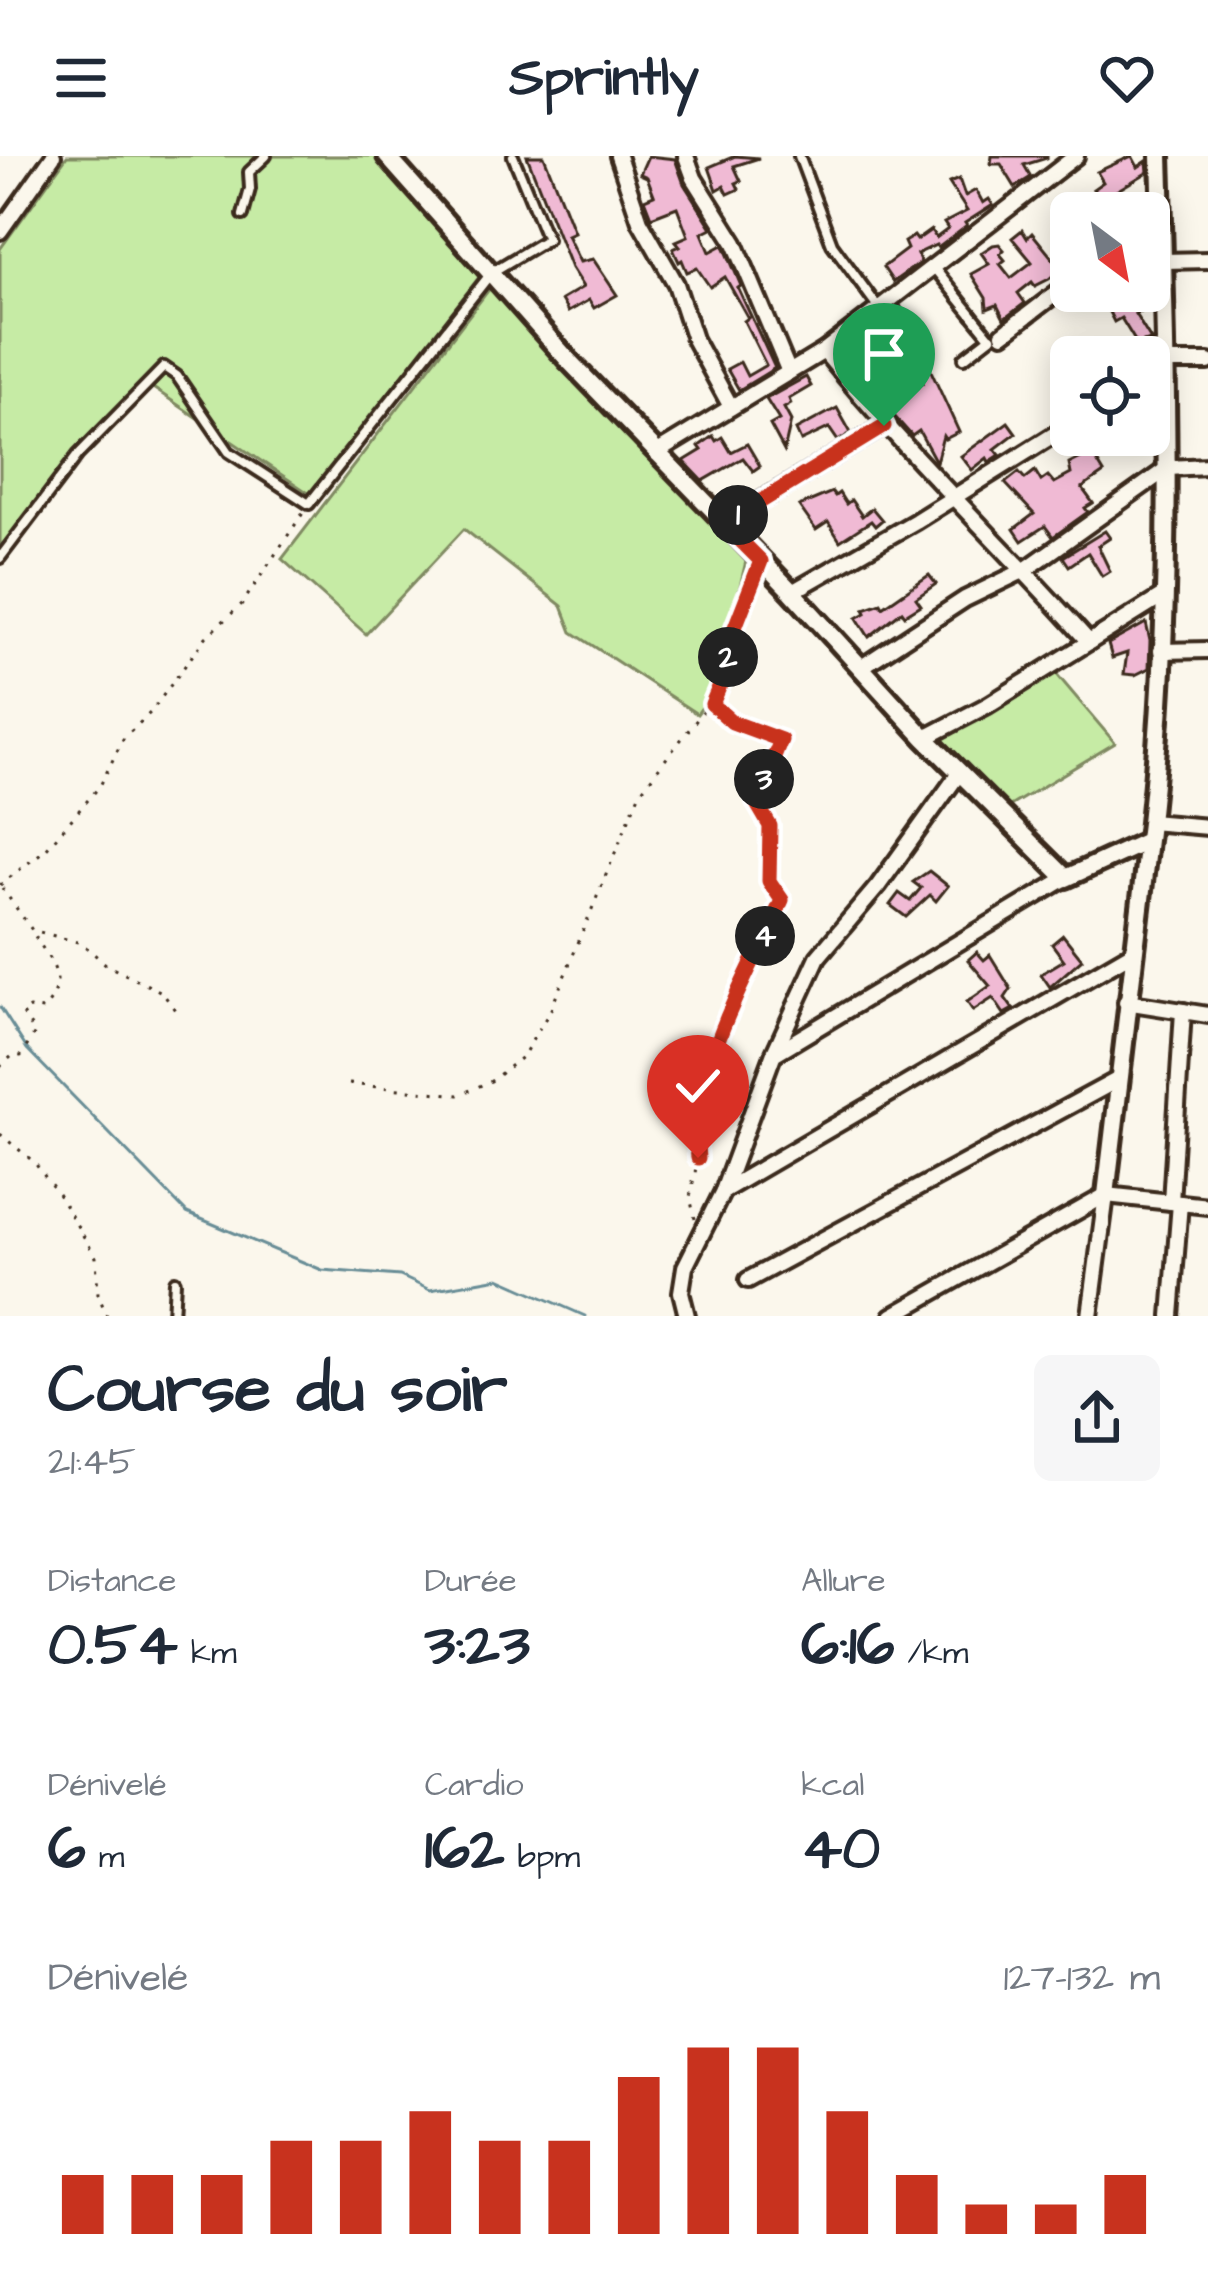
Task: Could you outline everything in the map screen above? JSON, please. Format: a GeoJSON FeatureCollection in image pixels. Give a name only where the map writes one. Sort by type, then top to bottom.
{"type":"FeatureCollection","features":[{"type":"Feature","properties":{"kind":"street"},"geometry":{"type":"LineString","coordinates":[[387,156],[656,453],[793,592],[925,738],[1066,878]]}},
{"type":"Feature","properties":{"kind":"street"},"geometry":{"type":"LineString","coordinates":[[618,156],[640,221],[676,284],[694,338],[731,407]]}},
{"type":"Feature","properties":{"kind":"street"},"geometry":{"type":"LineString","coordinates":[[686,156],[694,178],[736,243],[789,372]]}},
{"type":"Feature","properties":{"kind":"street"},"geometry":{"type":"LineString","coordinates":[[656,453],[824,351],[1076,156]]}},
{"type":"Feature","properties":{"kind":"street"},"geometry":{"type":"LineString","coordinates":[[1158,192],[1160,156]]}},
{"type":"Feature","properties":{"kind":"street"},"geometry":{"type":"LineString","coordinates":[[0,231],[48,159]]}},
{"type":"Feature","properties":{"kind":"street"},"geometry":{"type":"LineString","coordinates":[[1170,261],[1208,260]]}},
{"type":"Feature","properties":{"kind":"street"},"geometry":{"type":"LineString","coordinates":[[996,336],[1050,297]]}},
{"type":"Feature","properties":{"kind":"street"},"geometry":{"type":"LineString","coordinates":[[824,351],[884,426],[1089,642]]}},
{"type":"Feature","properties":{"kind":"street"},"geometry":{"type":"LineString","coordinates":[[1170,357],[1208,362]]}},
{"type":"Feature","properties":{"kind":"street"},"geometry":{"type":"LineString","coordinates":[[724,524],[884,426]]}},
{"type":"Feature","properties":{"kind":"street"},"geometry":{"type":"LineString","coordinates":[[793,592],[1050,437]]}},
{"type":"Feature","properties":{"kind":"street"},"geometry":{"type":"LineString","coordinates":[[1090,1316],[1150,822],[1168,456]]}},
{"type":"Feature","properties":{"kind":"street"},"geometry":{"type":"LineString","coordinates":[[860,668],[964,598],[1025,570],[1168,468],[1208,466]]}},
{"type":"Feature","properties":{"kind":"street"},"geometry":{"type":"LineString","coordinates":[[925,738],[988,705],[1163,596]]}},
{"type":"Feature","properties":{"kind":"street"},"geometry":{"type":"LineString","coordinates":[[1161,651],[1208,650]]}},
{"type":"Feature","properties":{"kind":"street"},"geometry":{"type":"LineString","coordinates":[[687,1316],[681,1292],[685,1267],[723,1191],[774,1053],[818,957],[878,886],[961,772]]}},
{"type":"Feature","properties":{"kind":"street"},"geometry":{"type":"LineString","coordinates":[[1150,822],[1208,827]]}},
{"type":"Feature","properties":{"kind":"street"},"geometry":{"type":"LineString","coordinates":[[774,1053],[1066,878],[1147,841]]}},
{"type":"Feature","properties":{"kind":"street"},"geometry":{"type":"LineString","coordinates":[[723,1191],[1133,952]]}},
{"type":"Feature","properties":{"kind":"street"},"geometry":{"type":"LineString","coordinates":[[1126,1001],[1208,1015]]}},
{"type":"Feature","properties":{"kind":"street"},"geometry":{"type":"LineString","coordinates":[[1171,1316],[1183,1011]]}},
{"type":"Feature","properties":{"kind":"street"},"geometry":{"type":"LineString","coordinates":[[748,1280],[1119,1078]]}},
{"type":"Feature","properties":{"kind":"street"},"geometry":{"type":"LineString","coordinates":[[892,1316],[1106,1195],[1208,1206]]}},
{"type":"Feature","properties":{"kind":"lane"},"geometry":{"type":"LineString","coordinates":[[243,215],[249,172],[266,156]]}},
{"type":"Feature","properties":{"kind":"lane"},"geometry":{"type":"LineString","coordinates":[[0,557],[78,454],[164,367],[177,376],[230,452],[309,504],[492,272],[547,239],[513,156]]}},
{"type":"Feature","properties":{"kind":"lane"},"geometry":{"type":"LineString","coordinates":[[799,156],[832,244],[879,308]]}},
{"type":"Feature","properties":{"kind":"lane"},"geometry":{"type":"LineString","coordinates":[[933,266],[996,336],[964,358]]}},
{"type":"Feature","properties":{"kind":"lane"},"geometry":{"type":"LineString","coordinates":[[172,1316],[175,1281]]}},
{"type":"Feature","properties":{"kind":"path"},"geometry":{"type":"LineString","coordinates":[[0,1067],[13,1055],[21,1055],[34,1033],[22,1012],[43,1010],[59,991],[60,981],[0,885],[45,850],[100,786],[123,739],[151,712],[206,637],[242,604],[309,504]]}},
{"type":"Feature","properties":{"kind":"path"},"geometry":{"type":"LineString","coordinates":[[349,1084],[459,1095],[491,1081],[523,1056],[551,1010],[640,792],[712,704],[761,561]]}},
{"type":"Feature","properties":{"kind":"path"},"geometry":{"type":"LineString","coordinates":[[698,1241],[690,1197],[703,1083],[782,900],[769,881],[770,826],[756,802],[781,740],[732,722],[712,704]]}},
{"type":"Feature","properties":{"kind":"path"},"geometry":{"type":"LineString","coordinates":[[32,930],[81,943],[108,966],[161,992],[175,1010]]}},
{"type":"Feature","properties":{"kind":"path"},"geometry":{"type":"LineString","coordinates":[[0,1134],[34,1162],[96,1257],[98,1294],[107,1316]]}},
{"type":"Feature","properties":{"kind":"green space"},"geometry":{"type":"Polygon","coordinates":[[[67,156],[375,156],[480,276],[310,494],[144,382],[0,551],[0,249],[67,156]]]}},
{"type":"Feature","properties":{"kind":"green space"},"geometry":{"type":"Polygon","coordinates":[[[490,288],[746,561],[715,690],[697,714],[572,632],[562,606],[464,529],[366,634],[282,559],[490,288]]]}},
{"type":"Feature","properties":{"kind":"green space"},"geometry":{"type":"Polygon","coordinates":[[[1054,671],[1115,743],[1005,809],[941,740],[1054,671]]]}},
{"type":"Feature","properties":{"kind":"building"},"geometry":{"type":"Polygon","coordinates":[[[527,156],[544,156],[574,232],[567,235],[580,262],[593,259],[617,295],[594,308],[589,300],[568,312],[561,300],[583,287],[527,156]]]}},
{"type":"Feature","properties":{"kind":"building"},"geometry":{"type":"Polygon","coordinates":[[[648,156],[675,159],[684,184],[712,228],[702,233],[710,252],[725,248],[775,368],[739,390],[727,369],[740,362],[747,376],[766,365],[744,321],[748,318],[725,277],[710,287],[697,268],[687,272],[679,262],[673,249],[680,246],[676,241],[688,236],[677,207],[651,217],[644,199],[654,195],[647,177],[640,174],[648,156]]]}},
{"type":"Feature","properties":{"kind":"building"},"geometry":{"type":"Polygon","coordinates":[[[735,156],[759,158],[734,166],[741,181],[736,183],[739,189],[728,194],[724,186],[717,190],[709,167],[735,156]]]}},
{"type":"Feature","properties":{"kind":"building"},"geometry":{"type":"Polygon","coordinates":[[[992,156],[1047,158],[1024,165],[1031,177],[1015,187],[1001,164],[991,164],[992,156]]]}},
{"type":"Feature","properties":{"kind":"building"},"geometry":{"type":"Polygon","coordinates":[[[1132,156],[1138,167],[1147,161],[1148,172],[1114,192],[1095,192],[1103,182],[1097,172],[1132,156]]]}},
{"type":"Feature","properties":{"kind":"building"},"geometry":{"type":"Polygon","coordinates":[[[959,179],[965,196],[976,190],[983,203],[989,199],[993,205],[938,248],[917,254],[921,262],[893,282],[883,267],[907,249],[904,242],[931,230],[936,238],[948,229],[944,223],[967,211],[949,183],[959,179]]]}},
{"type":"Feature","properties":{"kind":"building"},"geometry":{"type":"Polygon","coordinates":[[[1022,230],[1027,238],[1032,233],[1050,255],[1050,278],[1035,286],[1032,282],[1018,293],[1025,303],[1004,319],[997,305],[987,309],[986,298],[971,274],[989,264],[981,253],[993,245],[1004,250],[1000,254],[1005,260],[1000,264],[1011,278],[1032,262],[1012,238],[1022,230]]]}},
{"type":"Feature","properties":{"kind":"building"},"geometry":{"type":"Polygon","coordinates":[[[901,307],[919,345],[883,368],[878,359],[853,369],[847,361],[872,344],[863,335],[901,307]]]}},
{"type":"Feature","properties":{"kind":"building"},"geometry":{"type":"Polygon","coordinates":[[[1109,312],[1139,312],[1135,314],[1149,336],[1132,336],[1121,318],[1114,322],[1109,312]]]}},
{"type":"Feature","properties":{"kind":"building"},"geometry":{"type":"Polygon","coordinates":[[[926,360],[959,432],[943,436],[936,462],[919,431],[912,436],[877,397],[894,386],[898,392],[923,383],[914,365],[926,360]]]}},
{"type":"Feature","properties":{"kind":"building"},"geometry":{"type":"Polygon","coordinates":[[[806,377],[811,386],[789,399],[791,404],[784,408],[791,421],[784,451],[770,425],[779,420],[766,399],[806,377]]]}},
{"type":"Feature","properties":{"kind":"building"},"geometry":{"type":"Polygon","coordinates":[[[837,408],[851,433],[838,441],[829,428],[801,441],[796,430],[837,408]]]}},
{"type":"Feature","properties":{"kind":"building"},"geometry":{"type":"Polygon","coordinates":[[[1008,422],[1016,433],[995,449],[1000,455],[972,470],[961,456],[1008,422]]]}},
{"type":"Feature","properties":{"kind":"building"},"geometry":{"type":"Polygon","coordinates":[[[713,436],[716,441],[722,437],[731,452],[747,444],[760,466],[753,471],[743,458],[703,481],[684,461],[713,436]]]}},
{"type":"Feature","properties":{"kind":"building"},"geometry":{"type":"Polygon","coordinates":[[[1094,456],[1104,473],[1082,488],[1093,503],[1085,508],[1088,512],[1053,537],[1045,526],[1022,541],[1014,529],[1034,514],[1005,483],[1019,472],[1025,479],[1035,471],[1041,481],[1048,476],[1054,483],[1071,474],[1069,464],[1094,456]]]}},
{"type":"Feature","properties":{"kind":"building"},"geometry":{"type":"Polygon","coordinates":[[[839,493],[846,504],[851,500],[862,516],[872,508],[882,520],[875,526],[871,521],[840,541],[828,522],[816,530],[799,506],[839,493]]]}},
{"type":"Feature","properties":{"kind":"building"},"geometry":{"type":"Polygon","coordinates":[[[1105,531],[1110,538],[1098,546],[1110,571],[1102,576],[1088,553],[1069,566],[1063,557],[1105,531]]]}},
{"type":"Feature","properties":{"kind":"building"},"geometry":{"type":"Polygon","coordinates":[[[929,575],[936,584],[916,598],[921,605],[905,615],[902,611],[869,637],[857,618],[866,613],[864,609],[881,603],[883,607],[929,575]]]}},
{"type":"Feature","properties":{"kind":"building"},"geometry":{"type":"Polygon","coordinates":[[[1146,623],[1149,668],[1124,674],[1127,653],[1112,658],[1108,644],[1146,623]]]}},
{"type":"Feature","properties":{"kind":"building"},"geometry":{"type":"Polygon","coordinates":[[[929,871],[948,886],[936,901],[930,895],[906,917],[890,905],[899,893],[910,901],[921,888],[913,882],[929,871]]]}},
{"type":"Feature","properties":{"kind":"building"},"geometry":{"type":"Polygon","coordinates":[[[1063,935],[1082,959],[1050,987],[1041,974],[1064,960],[1052,944],[1063,935]]]}},
{"type":"Feature","properties":{"kind":"building"},"geometry":{"type":"Polygon","coordinates":[[[977,952],[984,960],[990,955],[1011,989],[1005,998],[1013,1009],[1004,1014],[993,998],[973,1011],[967,1002],[990,986],[968,960],[977,952]]]}},
{"type":"Feature","properties":{"kind":"waterway"},"geometry":{"type":"LineString","coordinates":[[0,1007],[27,1049],[187,1213],[322,1270],[400,1276],[430,1290],[499,1278],[585,1316]]}},
{"type":"Feature","properties":{"kind":"route"},"geometry":{"type":"LineString","coordinates":[[698,1158],[695,1132],[703,1083],[782,900],[769,881],[770,826],[756,802],[781,740],[732,722],[712,704],[761,561],[724,524],[884,426]]}}]}
